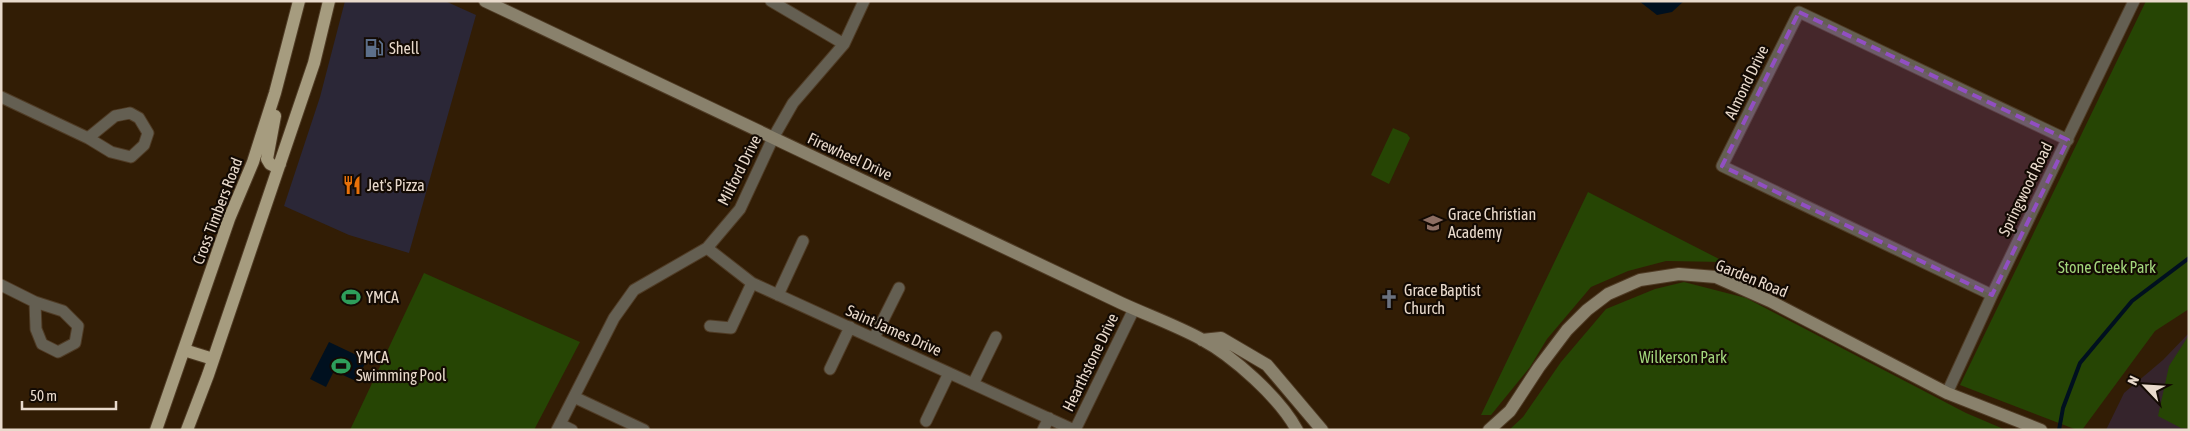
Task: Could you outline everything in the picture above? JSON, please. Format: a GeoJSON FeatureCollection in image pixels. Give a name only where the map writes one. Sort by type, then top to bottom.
{"type":"FeatureCollection","features":[{"type":"Feature","properties":{"kind":"main road","name":"Cross Timbers Road"},"geometry":{"type":"LineString","coordinates":[[156,430],[229,219],[253,162],[275,93],[299,1]]}},
{"type":"Feature","properties":{"kind":"main road"},"geometry":{"type":"LineString","coordinates":[[187,430],[314,63],[329,1]]}},
{"type":"Feature","properties":{"kind":"main road"},"geometry":{"type":"LineString","coordinates":[[275,93],[274,117],[267,158],[270,164],[274,166],[280,164]]}},
{"type":"Feature","properties":{"kind":"main road"},"geometry":{"type":"LineString","coordinates":[[184,350],[213,359]]}},
{"type":"Feature","properties":{"kind":"street","name":"Firewheel Drive"},"geometry":{"type":"LineString","coordinates":[[485,1],[1202,340],[1242,368],[1274,398],[1297,430]]}},
{"type":"Feature","properties":{"kind":"street"},"geometry":{"type":"LineString","coordinates":[[772,1],[844,44]]}},
{"type":"Feature","properties":{"kind":"street","name":"Milford Drive"},"geometry":{"type":"LineString","coordinates":[[558,427],[614,318],[634,290],[707,248],[740,209],[773,138],[793,102],[844,44],[864,1]]}},
{"type":"Feature","properties":{"kind":"street","name":"Springwood Road"},"geometry":{"type":"LineString","coordinates":[[1947,393],[1992,295],[2134,1]]}},
{"type":"Feature","properties":{"kind":"street","name":"Almond Drive"},"geometry":{"type":"LineString","coordinates":[[1992,295],[1722,166],[1799,12],[2068,140]]}},
{"type":"Feature","properties":{"kind":"street"},"geometry":{"type":"LineString","coordinates":[[1,97],[88,138],[112,152],[131,157],[144,145],[148,133],[139,118],[130,113],[115,116],[88,138]]}},
{"type":"Feature","properties":{"kind":"street"},"geometry":{"type":"LineString","coordinates":[[778,295],[803,241]]}},
{"type":"Feature","properties":{"kind":"street","name":"Saint James Drive"},"geometry":{"type":"LineString","coordinates":[[707,248],[752,283],[1075,430]]}},
{"type":"Feature","properties":{"kind":"street","name":"Garden Road"},"geometry":{"type":"LineString","coordinates":[[1489,430],[1510,411],[1539,367],[1567,330],[1587,310],[1608,294],[1640,280],[1679,274],[1716,277],[1770,301],[1947,393],[2041,430]]}},
{"type":"Feature","properties":{"kind":"street"},"geometry":{"type":"LineString","coordinates":[[710,326],[731,328],[752,283]]}},
{"type":"Feature","properties":{"kind":"street"},"geometry":{"type":"LineString","coordinates":[[1,285],[35,302],[63,311],[78,326],[75,343],[58,352],[42,344],[36,329],[35,302]]}},
{"type":"Feature","properties":{"kind":"street"},"geometry":{"type":"LineString","coordinates":[[874,338],[899,288]]}},
{"type":"Feature","properties":{"kind":"street","name":"Hearthstone Drive"},"geometry":{"type":"LineString","coordinates":[[1075,430],[1134,309]]}},
{"type":"Feature","properties":{"kind":"street"},"geometry":{"type":"LineString","coordinates":[[830,369],[850,327]]}},
{"type":"Feature","properties":{"kind":"street"},"geometry":{"type":"LineString","coordinates":[[973,384],[996,337]]}},
{"type":"Feature","properties":{"kind":"street","name":"Firewheel Drive"},"geometry":{"type":"LineString","coordinates":[[1202,340],[1221,338],[1267,365],[1322,430]]}},
{"type":"Feature","properties":{"kind":"street"},"geometry":{"type":"LineString","coordinates":[[926,421],[949,372]]}},
{"type":"Feature","properties":{"kind":"street"},"geometry":{"type":"LineString","coordinates":[[574,397],[644,430]]}},
{"type":"Feature","properties":{"kind":"street"},"geometry":{"type":"LineString","coordinates":[[1043,430],[1049,418]]}},
{"type":"Feature","properties":{"kind":"street"},"geometry":{"type":"LineString","coordinates":[[558,427],[572,430]]}},
{"type":"Feature","properties":{"kind":"highlighted area"},"geometry":{"type":"Polygon","coordinates":[[[1799,12],[2068,140],[1992,295],[1722,166],[1799,12]]]}},
{"type":"Feature","properties":{"kind":"shaded area"},"geometry":{"type":"Polygon","coordinates":[[[345,1],[445,1],[476,15],[409,253],[349,235],[284,206],[320,97],[345,1]]]}},
{"type":"Feature","properties":{"kind":"shaded area"},"geometry":{"type":"Polygon","coordinates":[[[2189,333],[2189,430],[2106,430],[2124,393],[2163,360],[2189,333]]]}},
{"type":"Feature","properties":{"kind":"green space","name":"Stone Creek Park"},"geometry":{"type":"Polygon","coordinates":[[[2146,1],[2189,1],[2189,309],[2155,331],[2082,430],[2077,430],[1960,385],[2146,1]]]}},
{"type":"Feature","properties":{"kind":"green space"},"geometry":{"type":"Polygon","coordinates":[[[1393,128],[1407,134],[1410,138],[1389,184],[1371,175],[1393,128]]]}},
{"type":"Feature","properties":{"kind":"green space"},"geometry":{"type":"Polygon","coordinates":[[[1588,192],[1725,262],[1666,261],[1628,271],[1591,287],[1547,339],[1530,367],[1491,415],[1481,415],[1588,192]]]}},
{"type":"Feature","properties":{"kind":"green space"},"geometry":{"type":"Polygon","coordinates":[[[424,273],[580,342],[534,430],[350,430],[424,273]]]}},
{"type":"Feature","properties":{"kind":"green space","name":"Wilkerson Park"},"geometry":{"type":"Polygon","coordinates":[[[1684,282],[1746,298],[1966,413],[2006,430],[1509,430],[1523,417],[1561,362],[1606,309],[1655,289],[1684,282]]]}},
{"type":"Feature","properties":{"kind":"green space"},"geometry":{"type":"Polygon","coordinates":[[[2189,335],[2189,429],[2181,428],[2158,416],[2169,366],[2189,335]]]}},
{"type":"Feature","properties":{"kind":"water"},"geometry":{"type":"Polygon","coordinates":[[[1639,1],[1684,1],[1672,12],[1657,15],[1639,1]]]}},
{"type":"Feature","properties":{"kind":"water","name":"YMCA Swimming Pool"},"geometry":{"type":"Polygon","coordinates":[[[329,342],[367,360],[356,381],[334,371],[326,387],[310,379],[329,342]]]}},
{"type":"Feature","properties":{"kind":"waterway"},"geometry":{"type":"LineString","coordinates":[[2059,430],[2063,408],[2080,363],[2132,301],[2189,258]]}},
{"type":"Feature","properties":{"kind":"place","name":"Shell"},"geometry":{"type":"Point","coordinates":[374,48]}},
{"type":"Feature","properties":{"kind":"place","name":"Jet's Pizza"},"geometry":{"type":"Point","coordinates":[352,185]}},
{"type":"Feature","properties":{"kind":"place","name":"Grace Christian Academy"},"geometry":{"type":"Point","coordinates":[1433,223]}},
{"type":"Feature","properties":{"kind":"place","name":"YMCA"},"geometry":{"type":"Point","coordinates":[351,297]}},
{"type":"Feature","properties":{"kind":"place","name":"Grace Baptist Church"},"geometry":{"type":"Point","coordinates":[1389,299]}},
{"type":"Feature","properties":{"kind":"place","name":"YMCA Swimming Pool"},"geometry":{"type":"Point","coordinates":[341,366]}}]}
